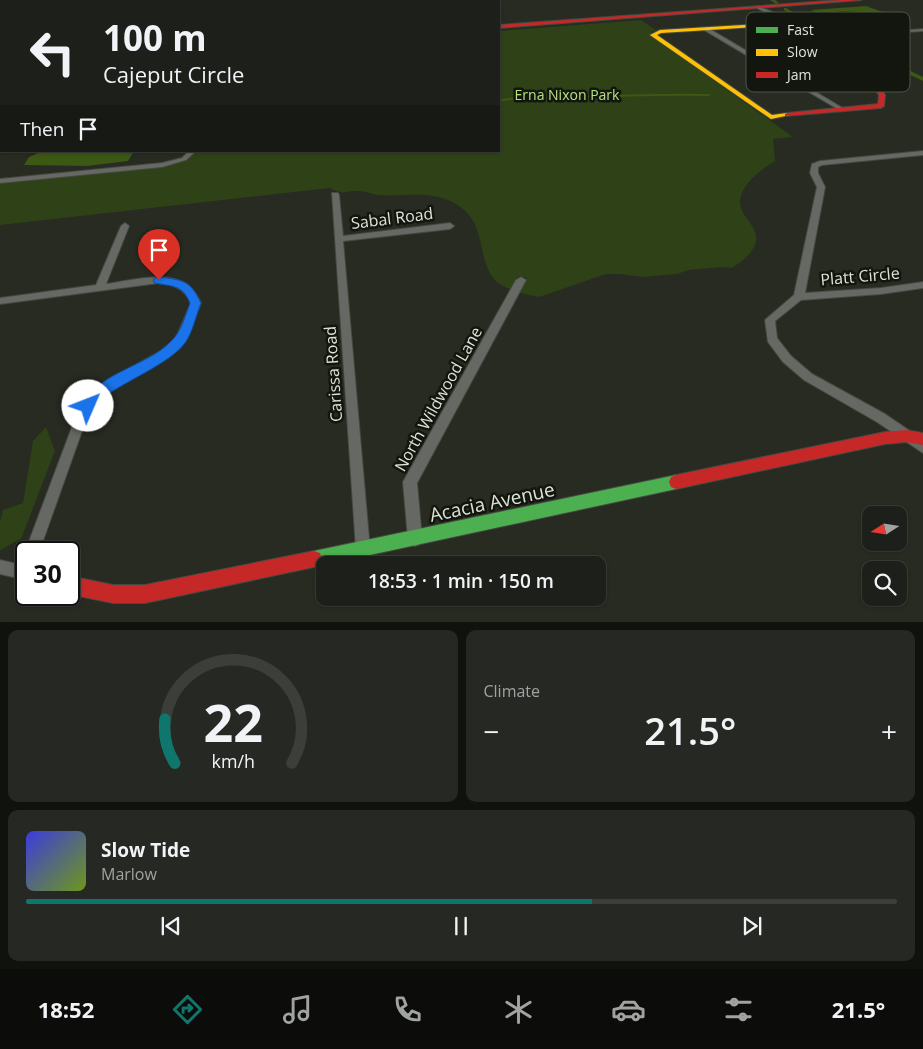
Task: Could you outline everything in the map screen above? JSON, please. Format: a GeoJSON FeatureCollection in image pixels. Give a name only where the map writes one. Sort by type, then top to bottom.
{"type":"FeatureCollection","features":[{"type":"Feature","properties":{"kind":"street"},"geometry":{"type":"LineString","coordinates":[[743,0],[767,12]]}},
{"type":"Feature","properties":{"kind":"street"},"geometry":{"type":"LineString","coordinates":[[500,27],[859,0]]}},
{"type":"Feature","properties":{"kind":"street"},"geometry":{"type":"LineString","coordinates":[[746,26],[656,33],[653,35],[772,117],[881,106],[882,95],[880,92]]}},
{"type":"Feature","properties":{"kind":"street"},"geometry":{"type":"LineString","coordinates":[[706,29],[746,53]]}},
{"type":"Feature","properties":{"kind":"street"},"geometry":{"type":"LineString","coordinates":[[910,31],[923,30]]}},
{"type":"Feature","properties":{"kind":"street"},"geometry":{"type":"LineString","coordinates":[[813,92],[843,110]]}},
{"type":"Feature","properties":{"kind":"street"},"geometry":{"type":"LineString","coordinates":[[0,181],[162,164],[184,159],[192,152]]}},
{"type":"Feature","properties":{"kind":"street"},"geometry":{"type":"LineString","coordinates":[[923,153],[820,163],[815,166],[814,173],[821,187],[799,297],[770,320],[772,339],[787,359],[808,377],[881,418],[923,447]]}},
{"type":"Feature","properties":{"kind":"street","name":"Carissa Road"},"geometry":{"type":"LineString","coordinates":[[335,195],[363,550]]}},
{"type":"Feature","properties":{"kind":"street"},"geometry":{"type":"LineString","coordinates":[[100,288],[125,226]]}},
{"type":"Feature","properties":{"kind":"street","name":"Sabal Road"},"geometry":{"type":"LineString","coordinates":[[339,239],[450,226]]}},
{"type":"Feature","properties":{"kind":"street"},"geometry":{"type":"LineString","coordinates":[[0,301],[159,280],[178,283],[190,290],[196,303],[180,340],[165,354],[116,381],[95,397],[82,415],[36,541]]}},
{"type":"Feature","properties":{"kind":"street","name":"North Wildwood Lane"},"geometry":{"type":"LineString","coordinates":[[415,539],[410,482],[521,280]]}},
{"type":"Feature","properties":{"kind":"street","name":"Platt Circle"},"geometry":{"type":"LineString","coordinates":[[799,297],[881,291],[923,285]]}},
{"type":"Feature","properties":{"kind":"street","name":"Acacia Avenue"},"geometry":{"type":"LineString","coordinates":[[80,588],[100,594],[128,597],[158,592],[875,440],[906,436],[923,439]]}},
{"type":"Feature","properties":{"kind":"street"},"geometry":{"type":"LineString","coordinates":[[0,567],[15,569]]}},
{"type":"Feature","properties":{"kind":"green space","name":"Erna Nixon Park"},"geometry":{"type":"Polygon","coordinates":[[[641,20],[657,31],[652,31],[651,35],[793,137],[773,139],[775,161],[750,180],[742,194],[741,208],[754,229],[756,238],[754,248],[750,253],[732,268],[689,270],[677,274],[643,277],[606,274],[539,297],[520,293],[527,278],[518,276],[510,289],[497,282],[490,273],[486,263],[473,220],[454,203],[426,195],[378,195],[361,191],[341,192],[330,188],[0,225],[0,183],[161,166],[185,161],[196,152],[500,152],[500,31],[641,20]]]}},
{"type":"Feature","properties":{"kind":"green space"},"geometry":{"type":"Polygon","coordinates":[[[46,427],[55,451],[21,539],[0,550],[0,522],[3,510],[23,503],[33,441],[46,427]]]}},
{"type":"Feature","properties":{"kind":"shaded area"},"geometry":{"type":"Polygon","coordinates":[[[866,6],[882,12],[815,12],[811,10],[866,6]]]}},
{"type":"Feature","properties":{"kind":"shaded area"},"geometry":{"type":"Polygon","coordinates":[[[41,152],[133,152],[128,161],[87,166],[24,165],[29,157],[41,152]]]}},
{"type":"Feature","properties":{"kind":"waterway"},"geometry":{"type":"LineString","coordinates":[[772,0],[777,3]]}},
{"type":"Feature","properties":{"kind":"waterway"},"geometry":{"type":"LineString","coordinates":[[785,9],[790,12]]}},
{"type":"Feature","properties":{"kind":"waterway"},"geometry":{"type":"LineString","coordinates":[[910,73],[923,79]]}},
{"type":"Feature","properties":{"kind":"waterway"},"geometry":{"type":"LineString","coordinates":[[500,101],[520,98],[709,95]]}},
{"type":"Feature","properties":{"kind":"traffic: fast"},"geometry":{"type":"LineString","coordinates":[[314,559],[676,482]]}},
{"type":"Feature","properties":{"kind":"traffic: slow"},"geometry":{"type":"LineString","coordinates":[[746,26],[660,32],[653,35],[771,117],[787,115]]}},
{"type":"Feature","properties":{"kind":"traffic: jam"},"geometry":{"type":"LineString","coordinates":[[500,27],[859,0]]}},
{"type":"Feature","properties":{"kind":"traffic: jam"},"geometry":{"type":"LineString","coordinates":[[787,115],[881,106],[882,95],[880,92]]}},
{"type":"Feature","properties":{"kind":"traffic: jam"},"geometry":{"type":"LineString","coordinates":[[676,482],[885,438],[906,436],[923,439]]}},
{"type":"Feature","properties":{"kind":"traffic: jam"},"geometry":{"type":"LineString","coordinates":[[80,587],[113,594],[145,594],[314,559]]}},
{"type":"Feature","properties":{"kind":"route"},"geometry":{"type":"LineString","coordinates":[[88,406],[95,397],[116,381],[165,354],[180,340],[187,328],[196,303],[190,290],[178,283],[159,280]]}}]}
